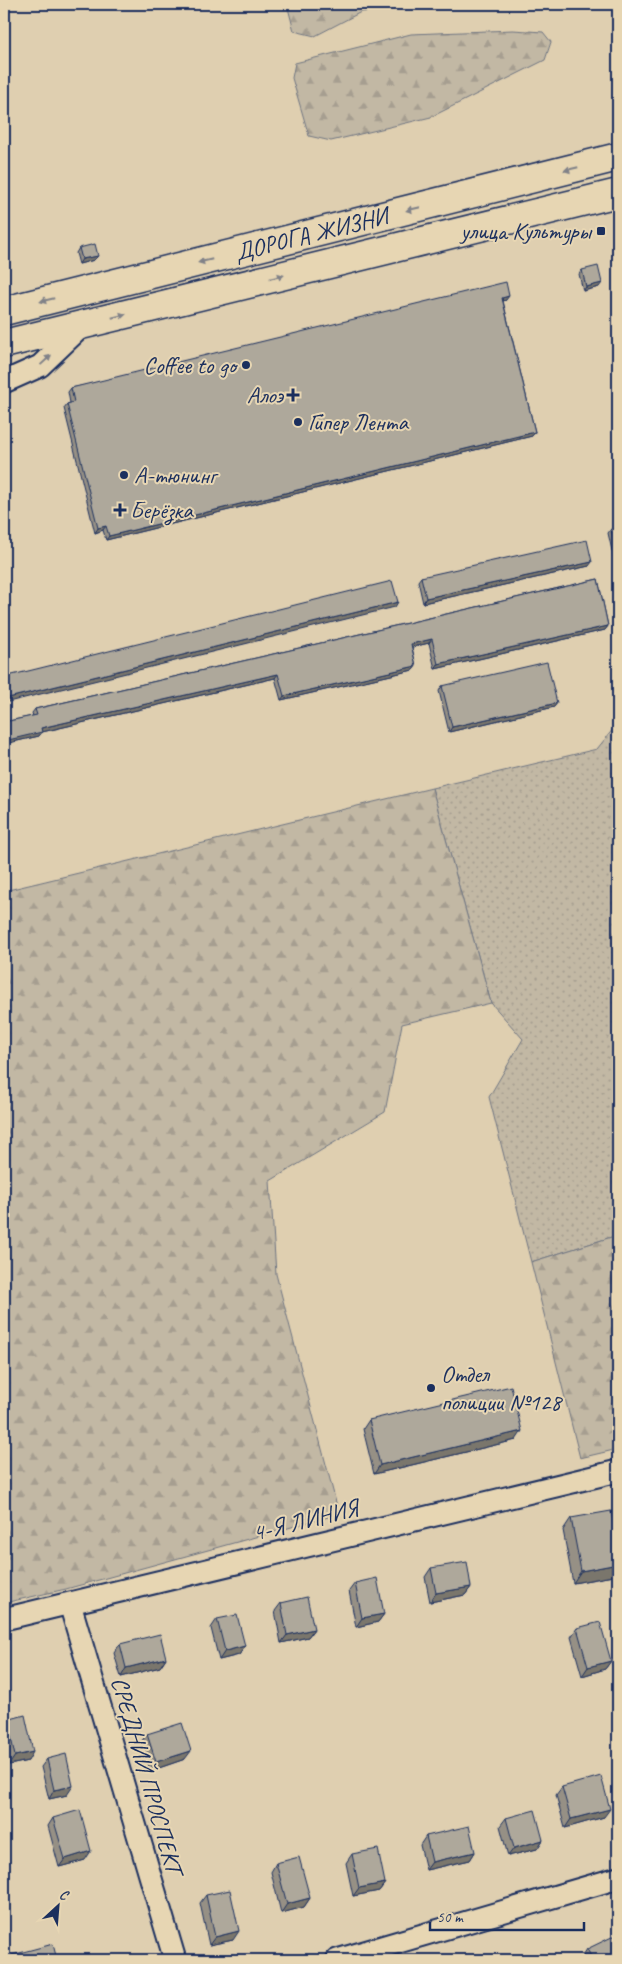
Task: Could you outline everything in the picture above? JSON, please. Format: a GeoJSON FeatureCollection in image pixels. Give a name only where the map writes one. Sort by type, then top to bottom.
{"type":"FeatureCollection","features":[{"type":"Feature","properties":{"kind":"main road","name":"ДОРОГА ЖИЗНИ"},"geometry":{"type":"LineString","coordinates":[[4,311],[618,157]]}},
{"type":"Feature","properties":{"kind":"main road","name":"ДОРОГА ЖИЗНИ"},"geometry":{"type":"LineString","coordinates":[[4,344],[618,193]]}},
{"type":"Feature","properties":{"kind":"street"},"geometry":{"type":"LineString","coordinates":[[4,382],[40,366],[83,325]]}},
{"type":"Feature","properties":{"kind":"street","name":"4-Я ЛИНИЯ"},"geometry":{"type":"LineString","coordinates":[[4,1620],[618,1471]]}},
{"type":"Feature","properties":{"kind":"street","name":"СРЕДНИЙ ПРОСПЕКТ"},"geometry":{"type":"LineString","coordinates":[[70,1604],[175,1960]]}},
{"type":"Feature","properties":{"kind":"street"},"geometry":{"type":"LineString","coordinates":[[337,1960],[618,1878]]}},
{"type":"Feature","properties":{"kind":"green space"},"geometry":{"type":"Polygon","coordinates":[[[287,4],[471,4],[361,12],[315,36],[294,31],[287,4]]]}},
{"type":"Feature","properties":{"kind":"green space"},"geometry":{"type":"Polygon","coordinates":[[[513,30],[543,32],[551,42],[545,60],[431,117],[331,141],[309,136],[292,78],[295,63],[411,34],[513,30]]]}},
{"type":"Feature","properties":{"kind":"green space"},"geometry":{"type":"Polygon","coordinates":[[[618,723],[618,1235],[531,1262],[489,1097],[523,1039],[491,1003],[432,788],[597,749],[618,723]]]}},
{"type":"Feature","properties":{"kind":"green space"},"geometry":{"type":"Polygon","coordinates":[[[432,788],[491,1003],[402,1024],[385,1112],[270,1181],[276,1274],[339,1514],[66,1589],[4,1603],[4,891],[432,788]]]}},
{"type":"Feature","properties":{"kind":"green space"},"geometry":{"type":"Polygon","coordinates":[[[618,1235],[618,1449],[580,1458],[531,1262],[618,1235]]]}},
{"type":"Feature","properties":{"kind":"building"},"geometry":{"type":"Polygon","coordinates":[[[95,244],[98,256],[82,259],[79,248],[95,244]]]}},
{"type":"Feature","properties":{"kind":"building"},"geometry":{"type":"Polygon","coordinates":[[[598,266],[602,283],[586,287],[582,270],[598,266]]]}},
{"type":"Feature","properties":{"kind":"building","name":"Гипер Лента"},"geometry":{"type":"Polygon","coordinates":[[[506,282],[509,296],[502,298],[535,432],[109,536],[106,526],[98,528],[67,404],[74,402],[71,388],[506,282]]]}},
{"type":"Feature","properties":{"kind":"building"},"geometry":{"type":"Polygon","coordinates":[[[618,527],[618,560],[611,529],[618,527]]]}},
{"type":"Feature","properties":{"kind":"building"},"geometry":{"type":"Polygon","coordinates":[[[587,540],[592,562],[426,598],[421,577],[587,540]]]}},
{"type":"Feature","properties":{"kind":"building"},"geometry":{"type":"Polygon","coordinates":[[[598,579],[608,626],[438,664],[432,639],[411,644],[416,666],[284,696],[278,674],[41,728],[42,732],[4,741],[4,722],[37,715],[35,709],[598,579]]]}},
{"type":"Feature","properties":{"kind":"building"},"geometry":{"type":"Polygon","coordinates":[[[392,581],[398,602],[4,699],[4,677],[392,581]]]}},
{"type":"Feature","properties":{"kind":"building"},"geometry":{"type":"Polygon","coordinates":[[[547,662],[557,703],[452,727],[442,686],[547,662]]]}},
{"type":"Feature","properties":{"kind":"building"},"geometry":{"type":"Polygon","coordinates":[[[511,1386],[522,1431],[380,1465],[369,1420],[511,1386]]]}},
{"type":"Feature","properties":{"kind":"building"},"geometry":{"type":"Polygon","coordinates":[[[611,1511],[618,1547],[618,1564],[581,1571],[571,1518],[611,1511]]]}},
{"type":"Feature","properties":{"kind":"building"},"geometry":{"type":"Polygon","coordinates":[[[467,1562],[471,1587],[436,1593],[431,1568],[467,1562]]]}},
{"type":"Feature","properties":{"kind":"building"},"geometry":{"type":"Polygon","coordinates":[[[377,1578],[384,1614],[362,1618],[355,1583],[377,1578]]]}},
{"type":"Feature","properties":{"kind":"building"},"geometry":{"type":"Polygon","coordinates":[[[307,1597],[314,1629],[287,1635],[281,1603],[307,1597]]]}},
{"type":"Feature","properties":{"kind":"building"},"geometry":{"type":"Polygon","coordinates":[[[237,1615],[245,1646],[225,1651],[217,1619],[237,1615]]]}},
{"type":"Feature","properties":{"kind":"building"},"geometry":{"type":"Polygon","coordinates":[[[600,1622],[611,1661],[588,1667],[577,1628],[600,1622]]]}},
{"type":"Feature","properties":{"kind":"building"},"geometry":{"type":"Polygon","coordinates":[[[160,1634],[166,1658],[126,1668],[120,1644],[160,1634]]]}},
{"type":"Feature","properties":{"kind":"building"},"geometry":{"type":"Polygon","coordinates":[[[25,1715],[33,1752],[15,1756],[7,1720],[25,1715]]]}},
{"type":"Feature","properties":{"kind":"building"},"geometry":{"type":"Polygon","coordinates":[[[182,1723],[191,1751],[156,1762],[147,1734],[182,1723]]]}},
{"type":"Feature","properties":{"kind":"building"},"geometry":{"type":"Polygon","coordinates":[[[66,1754],[73,1786],[54,1790],[47,1759],[66,1754]]]}},
{"type":"Feature","properties":{"kind":"building"},"geometry":{"type":"Polygon","coordinates":[[[601,1776],[610,1809],[571,1819],[562,1787],[601,1776]]]}},
{"type":"Feature","properties":{"kind":"building"},"geometry":{"type":"Polygon","coordinates":[[[80,1810],[91,1851],[65,1859],[53,1818],[80,1810]]]}},
{"type":"Feature","properties":{"kind":"building"},"geometry":{"type":"Polygon","coordinates":[[[535,1810],[543,1840],[514,1848],[506,1818],[535,1810]]]}},
{"type":"Feature","properties":{"kind":"building"},"geometry":{"type":"Polygon","coordinates":[[[469,1826],[475,1852],[432,1862],[426,1836],[469,1826]]]}},
{"type":"Feature","properties":{"kind":"building"},"geometry":{"type":"Polygon","coordinates":[[[378,1849],[385,1883],[359,1888],[352,1854],[378,1849]]]}},
{"type":"Feature","properties":{"kind":"building"},"geometry":{"type":"Polygon","coordinates":[[[299,1857],[310,1898],[287,1904],[276,1863],[299,1857]]]}},
{"type":"Feature","properties":{"kind":"building"},"geometry":{"type":"Polygon","coordinates":[[[230,1890],[239,1931],[215,1937],[206,1895],[230,1890]]]}},
{"type":"Feature","properties":{"kind":"building"},"geometry":{"type":"Polygon","coordinates":[[[618,1934],[618,1956],[610,1960],[593,1960],[587,1949],[618,1934]]]}},
{"type":"Feature","properties":{"kind":"building"},"geometry":{"type":"Polygon","coordinates":[[[53,1944],[57,1960],[14,1960],[12,1955],[53,1944]]]}},
{"type":"Feature","properties":{"kind":"building"},"geometry":{"type":"Polygon","coordinates":[[[472,1956],[474,1960],[459,1960],[472,1956]]]}},
{"type":"Feature","properties":{"kind":"place","name":"улица Культуры"},"geometry":{"type":"Point","coordinates":[601,231]}},
{"type":"Feature","properties":{"kind":"place","name":"Coffee to go"},"geometry":{"type":"Point","coordinates":[246,365]}},
{"type":"Feature","properties":{"kind":"place","name":"Алоэ"},"geometry":{"type":"Point","coordinates":[293,395]}},
{"type":"Feature","properties":{"kind":"place","name":"Гипер Лента"},"geometry":{"type":"Point","coordinates":[298,422]}},
{"type":"Feature","properties":{"kind":"place","name":"А-тюнинг"},"geometry":{"type":"Point","coordinates":[124,475]}},
{"type":"Feature","properties":{"kind":"place","name":"Берёзка"},"geometry":{"type":"Point","coordinates":[120,510]}},
{"type":"Feature","properties":{"kind":"place","name":"Отдел полиции №128"},"geometry":{"type":"Point","coordinates":[431,1388]}}]}
